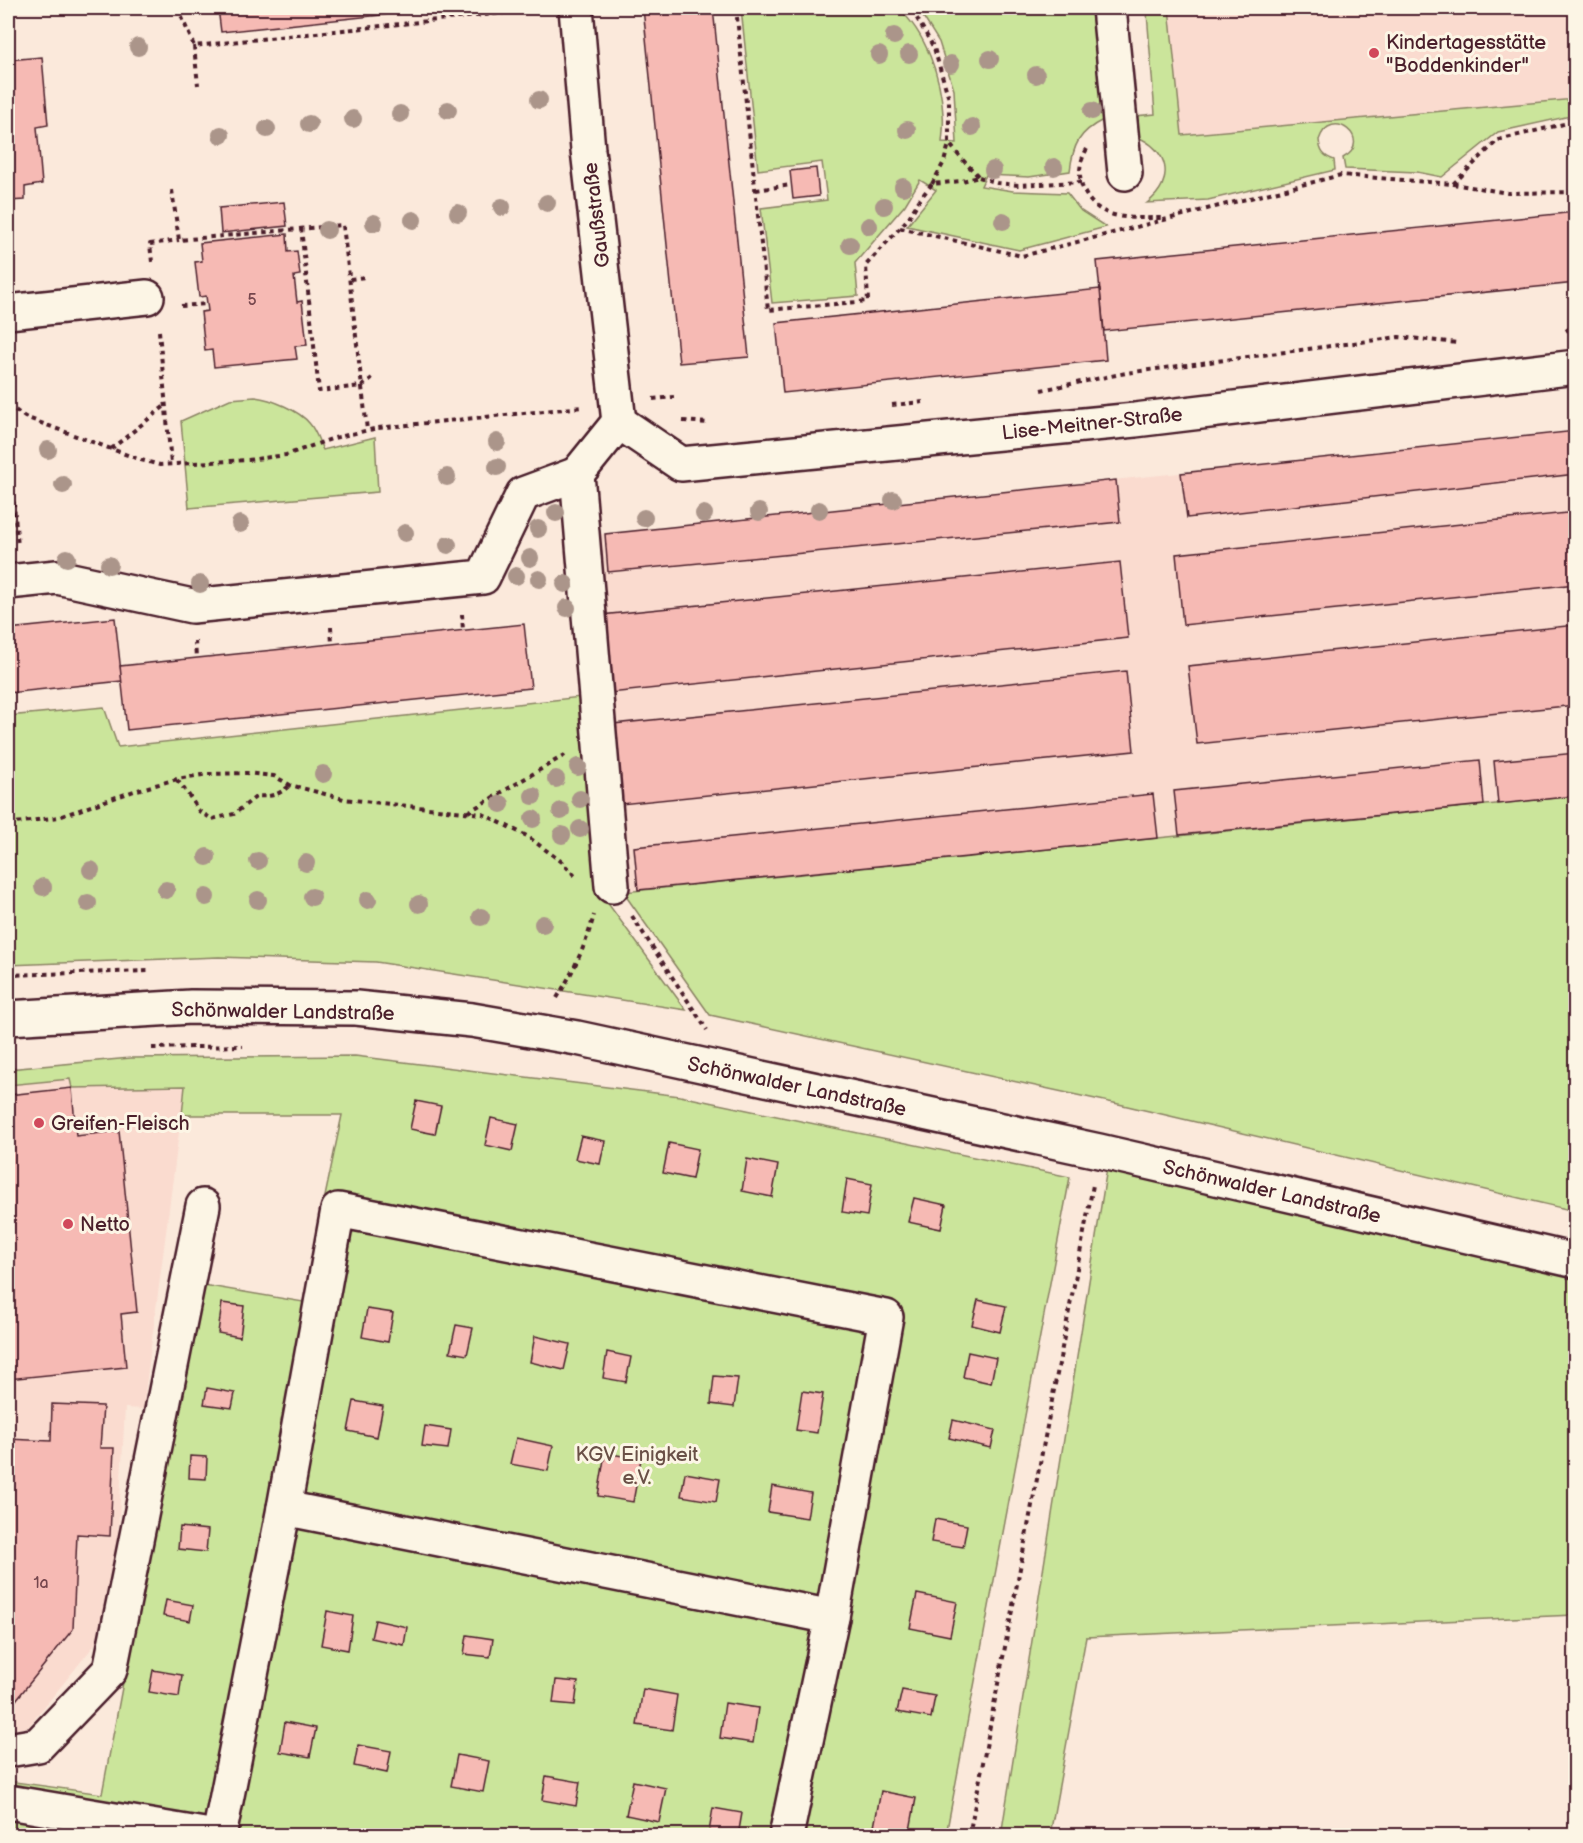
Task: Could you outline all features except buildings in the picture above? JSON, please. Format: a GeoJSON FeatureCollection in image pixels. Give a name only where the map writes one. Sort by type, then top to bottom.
{"type":"FeatureCollection","features":[{"type":"Feature","properties":{"kind":"street","name":"Gaußstraße"},"geometry":{"type":"LineString","coordinates":[[576,8],[588,150],[618,412]]}},
{"type":"Feature","properties":{"kind":"street"},"geometry":{"type":"LineString","coordinates":[[1108,8],[1125,173]]}},
{"type":"Feature","properties":{"kind":"street"},"geometry":{"type":"LineString","coordinates":[[8,312],[147,297]]}},
{"type":"Feature","properties":{"kind":"street","name":"Lise-Meitner-Straße"},"geometry":{"type":"LineString","coordinates":[[618,412],[681,464],[1135,420],[1575,367]]}},
{"type":"Feature","properties":{"kind":"street"},"geometry":{"type":"LineString","coordinates":[[14,581],[57,577],[192,606],[483,577],[523,494],[577,474],[618,412]]}},
{"type":"Feature","properties":{"kind":"street"},"geometry":{"type":"LineString","coordinates":[[577,474],[600,738],[604,898]]}},
{"type":"Feature","properties":{"kind":"street","name":"Schönwalder Landstraße"},"geometry":{"type":"LineString","coordinates":[[8,1018],[191,1007],[356,1008],[472,1020],[586,1040],[1099,1151],[1575,1260]]}},
{"type":"Feature","properties":{"kind":"street"},"geometry":{"type":"LineString","coordinates":[[8,1750],[38,1745],[110,1670],[203,1206]]}},
{"type":"Feature","properties":{"kind":"street"},"geometry":{"type":"LineString","coordinates":[[219,1836],[284,1508],[338,1210],[886,1317],[832,1617],[786,1836]]}},
{"type":"Feature","properties":{"kind":"street"},"geometry":{"type":"LineString","coordinates":[[284,1508],[832,1617]]}},
{"type":"Feature","properties":{"kind":"street"},"geometry":{"type":"LineString","coordinates":[[8,1802],[210,1836]]}},
{"type":"Feature","properties":{"kind":"path"},"geometry":{"type":"LineString","coordinates":[[178,8],[194,46],[198,85]]}},
{"type":"Feature","properties":{"kind":"path"},"geometry":{"type":"LineString","coordinates":[[736,8],[768,310],[868,301],[866,265],[909,217],[944,162],[949,143],[949,99],[934,48],[911,8]]}},
{"type":"Feature","properties":{"kind":"path"},"geometry":{"type":"LineString","coordinates":[[194,46],[541,9]]}},
{"type":"Feature","properties":{"kind":"path"},"geometry":{"type":"LineString","coordinates":[[1453,184],[1498,140],[1575,121]]}},
{"type":"Feature","properties":{"kind":"path"},"geometry":{"type":"LineString","coordinates":[[949,143],[979,177],[997,183],[1018,185],[1081,182]]}},
{"type":"Feature","properties":{"kind":"path"},"geometry":{"type":"LineString","coordinates":[[900,228],[1022,256],[1341,175],[1453,184],[1508,193],[1575,192]]}},
{"type":"Feature","properties":{"kind":"path"},"geometry":{"type":"LineString","coordinates":[[932,184],[979,177]]}},
{"type":"Feature","properties":{"kind":"path"},"geometry":{"type":"LineString","coordinates":[[756,190],[791,185]]}},
{"type":"Feature","properties":{"kind":"path"},"geometry":{"type":"LineString","coordinates":[[172,190],[179,240],[343,225],[367,430]]}},
{"type":"Feature","properties":{"kind":"path"},"geometry":{"type":"LineString","coordinates":[[1101,211],[1124,218],[1170,218]]}},
{"type":"Feature","properties":{"kind":"path"},"geometry":{"type":"LineString","coordinates":[[301,228],[319,391],[362,386],[372,378]]}},
{"type":"Feature","properties":{"kind":"path"},"geometry":{"type":"LineString","coordinates":[[350,279],[366,277]]}},
{"type":"Feature","properties":{"kind":"path"},"geometry":{"type":"LineString","coordinates":[[147,297],[155,296],[171,464]]}},
{"type":"Feature","properties":{"kind":"path"},"geometry":{"type":"LineString","coordinates":[[1556,332],[1568,331],[1575,324]]}},
{"type":"Feature","properties":{"kind":"path"},"geometry":{"type":"LineString","coordinates":[[1035,391],[1126,373],[1399,337],[1464,343]]}},
{"type":"Feature","properties":{"kind":"path"},"geometry":{"type":"LineString","coordinates":[[8,406],[25,417],[160,465],[248,460],[285,455],[334,438],[367,430],[618,412],[674,397]]}},
{"type":"Feature","properties":{"kind":"path"},"geometry":{"type":"LineString","coordinates":[[881,406],[925,401]]}},
{"type":"Feature","properties":{"kind":"path"},"geometry":{"type":"LineString","coordinates":[[110,449],[165,405]]}},
{"type":"Feature","properties":{"kind":"path"},"geometry":{"type":"LineString","coordinates":[[677,421],[712,423]]}},
{"type":"Feature","properties":{"kind":"path"},"geometry":{"type":"LineString","coordinates":[[8,448],[14,581]]}},
{"type":"Feature","properties":{"kind":"path"},"geometry":{"type":"LineString","coordinates":[[467,812],[568,753],[600,738]]}},
{"type":"Feature","properties":{"kind":"path"},"geometry":{"type":"LineString","coordinates":[[8,824],[59,817],[177,779],[208,774],[247,773],[274,776],[290,785],[344,799],[483,814],[527,836],[562,862],[579,879]]}},
{"type":"Feature","properties":{"kind":"path"},"geometry":{"type":"LineString","coordinates":[[177,779],[199,811],[212,819],[234,814],[256,796],[269,797],[280,794],[290,785]]}},
{"type":"Feature","properties":{"kind":"path"},"geometry":{"type":"LineString","coordinates":[[556,1001],[574,970],[604,898],[707,1030]]}},
{"type":"Feature","properties":{"kind":"path"},"geometry":{"type":"LineString","coordinates":[[141,1049],[246,1046]]}},
{"type":"Feature","properties":{"kind":"path"},"geometry":{"type":"LineString","coordinates":[[969,1836],[1099,1151]]}},
{"type":"Feature","properties":{"kind":"shaded area","name":"Kindertagesstätte \"Boddenkinder\""},"geometry":{"type":"Polygon","coordinates":[[[1169,8],[1575,8],[1575,99],[1181,135],[1169,8]]]}},
{"type":"Feature","properties":{"kind":"shaded area"},"geometry":{"type":"Polygon","coordinates":[[[1575,431],[1575,796],[601,894],[567,538],[1575,431]]]}},
{"type":"Feature","properties":{"kind":"shaded area"},"geometry":{"type":"Polygon","coordinates":[[[70,1079],[72,1088],[185,1086],[143,1409],[125,1408],[117,1554],[105,1632],[28,1727],[8,1730],[8,1085],[70,1079]]]}},
{"type":"Feature","properties":{"kind":"green space"},"geometry":{"type":"Polygon","coordinates":[[[741,8],[898,8],[917,30],[935,71],[942,100],[942,142],[957,143],[954,90],[939,42],[920,8],[1091,8],[1103,120],[1088,129],[1079,140],[1075,147],[1070,171],[1029,177],[986,175],[981,186],[1013,191],[1067,193],[1081,211],[1106,227],[1019,250],[907,226],[936,190],[920,180],[905,205],[855,263],[858,296],[772,303],[761,208],[827,200],[822,162],[758,170],[741,8]]]}},
{"type":"Feature","properties":{"kind":"green space"},"geometry":{"type":"Polygon","coordinates":[[[1126,8],[1169,8],[1182,135],[1575,99],[1575,115],[1498,132],[1442,177],[1417,172],[1345,169],[1343,158],[1352,151],[1353,135],[1340,125],[1332,125],[1325,130],[1319,140],[1323,153],[1334,160],[1335,170],[1208,200],[1147,203],[1162,185],[1165,166],[1155,149],[1135,136],[1135,116],[1155,114],[1147,13],[1127,14],[1126,8]]]}},
{"type":"Feature","properties":{"kind":"green space"},"geometry":{"type":"Polygon","coordinates":[[[255,397],[269,400],[299,414],[314,430],[323,450],[375,437],[378,492],[189,508],[181,421],[230,399],[255,397]]]}},
{"type":"Feature","properties":{"kind":"green space"},"geometry":{"type":"Polygon","coordinates":[[[581,697],[601,894],[686,1010],[376,962],[219,957],[8,965],[8,716],[104,707],[118,747],[581,697]]]}},
{"type":"Feature","properties":{"kind":"green space"},"geometry":{"type":"Polygon","coordinates":[[[1575,796],[1575,1211],[1123,1105],[710,1015],[623,892],[1575,796]]]}},
{"type":"Feature","properties":{"kind":"green space","name":"KGV Einigkeit e.V."},"geometry":{"type":"Polygon","coordinates":[[[355,1056],[680,1096],[1070,1177],[946,1835],[8,1835],[8,1781],[102,1794],[198,1284],[303,1302],[342,1115],[182,1115],[185,1086],[72,1088],[70,1079],[8,1085],[8,1069],[131,1058],[355,1056]]]}},
{"type":"Feature","properties":{"kind":"green space"},"geometry":{"type":"Polygon","coordinates":[[[1107,1168],[1575,1277],[1575,1615],[1086,1637],[1050,1835],[1001,1836],[1107,1168]]]}},
{"type":"Feature","properties":{"kind":"place","name":"Kindertagesstätte \"Boddenkinder\""},"geometry":{"type":"Point","coordinates":[1374,53]}},
{"type":"Feature","properties":{"kind":"place","name":"Greifen-Fleisch"},"geometry":{"type":"Point","coordinates":[39,1123]}},
{"type":"Feature","properties":{"kind":"place","name":"Netto"},"geometry":{"type":"Point","coordinates":[68,1224]}}]}
